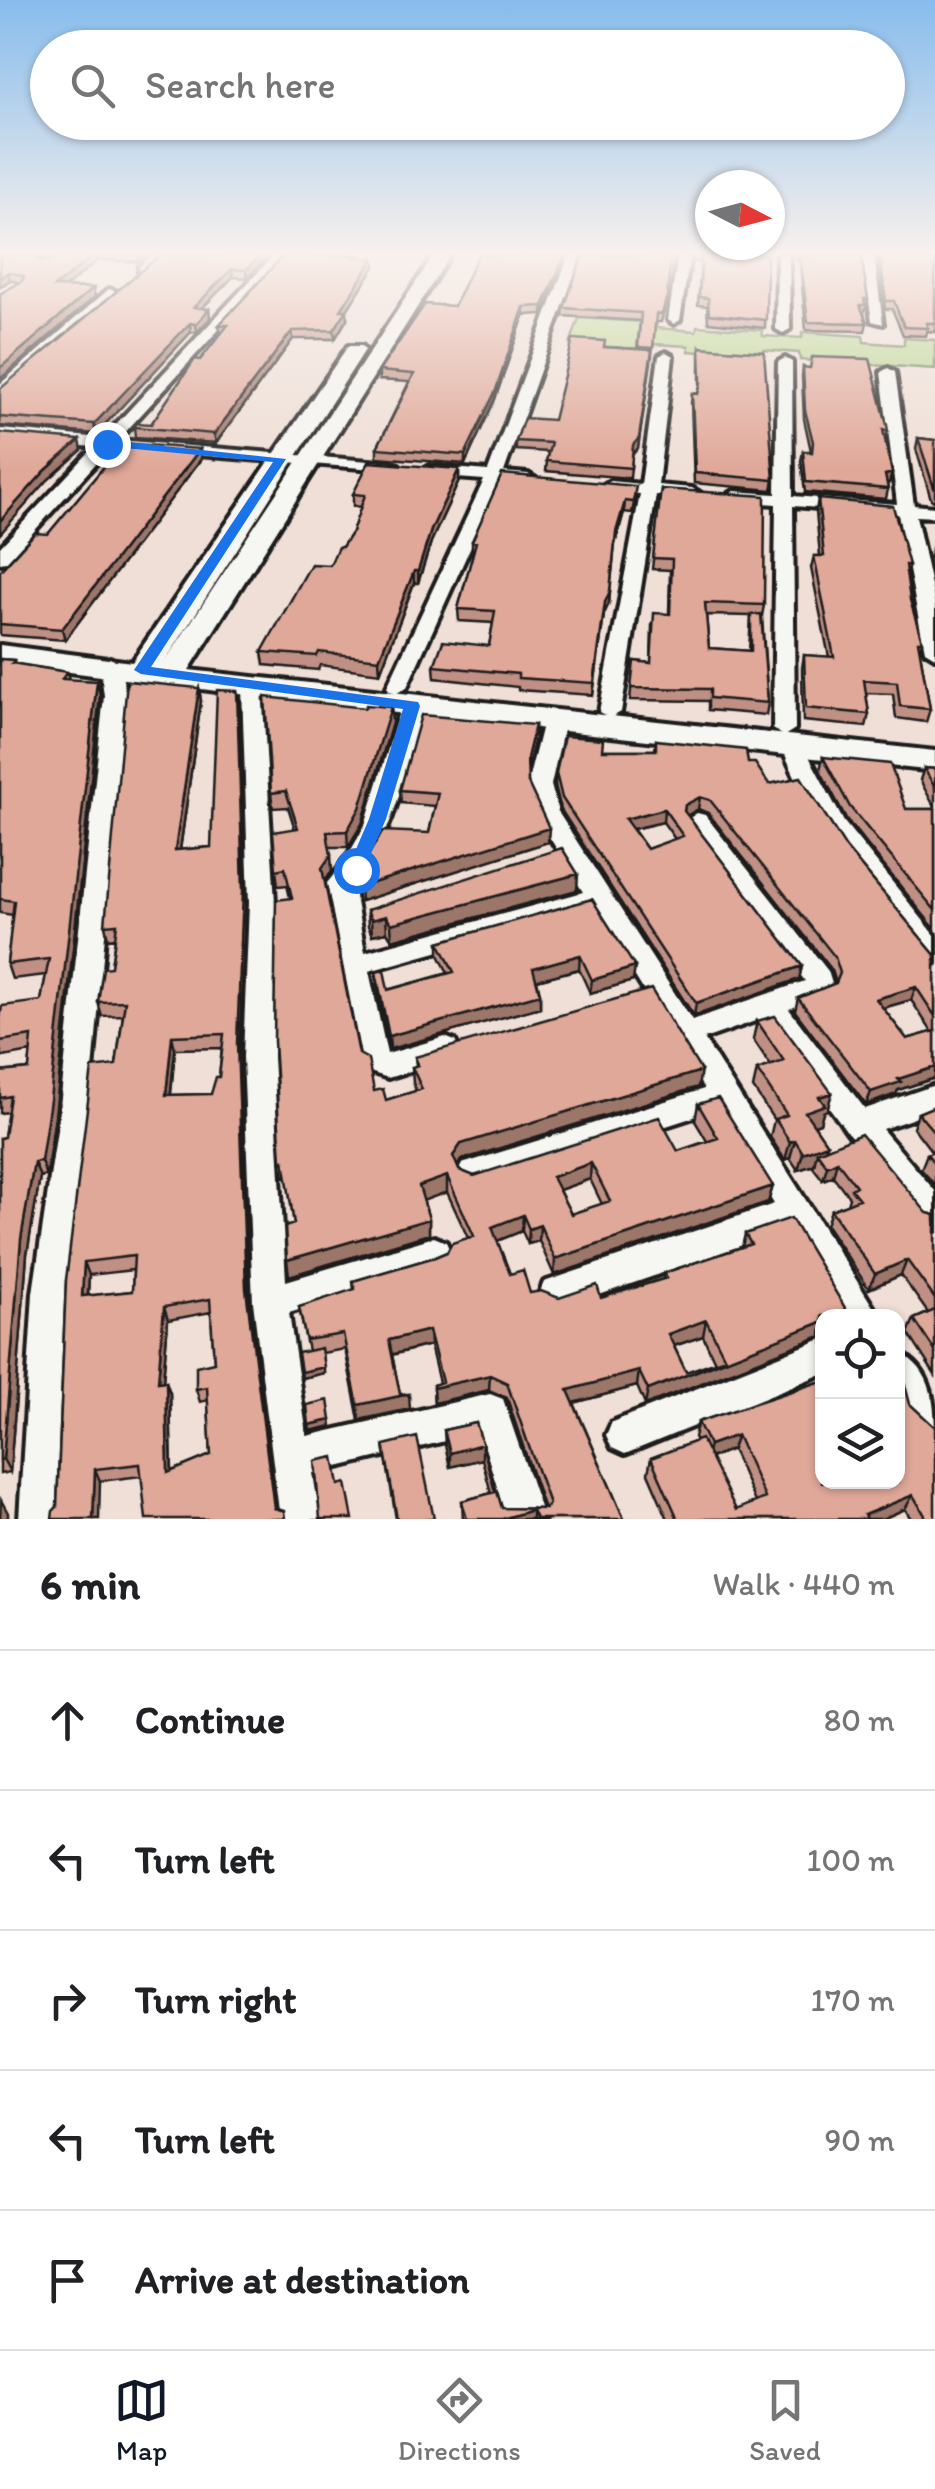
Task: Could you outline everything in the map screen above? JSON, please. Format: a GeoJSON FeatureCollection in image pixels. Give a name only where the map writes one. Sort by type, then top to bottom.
{"type":"FeatureCollection","features":[{"type":"Feature","properties":{"kind":"main road"},"geometry":{"type":"LineString","coordinates":[[160,667],[280,459],[379,326]]}},
{"type":"Feature","properties":{"kind":"main road"},"geometry":{"type":"LineString","coordinates":[[160,667],[308,461],[388,326]]}},
{"type":"Feature","properties":{"kind":"main road"},"geometry":{"type":"LineString","coordinates":[[0,641],[160,667],[404,696],[554,721],[935,746]]}},
{"type":"Feature","properties":{"kind":"main road"},"geometry":{"type":"LineString","coordinates":[[0,654],[160,667],[252,687],[610,712],[935,761]]}},
{"type":"Feature","properties":{"kind":"street"},"geometry":{"type":"LineString","coordinates":[[0,392],[74,326]]}},
{"type":"Feature","properties":{"kind":"street"},"geometry":{"type":"LineString","coordinates":[[0,558],[216,326]]}},
{"type":"Feature","properties":{"kind":"street"},"geometry":{"type":"LineString","coordinates":[[465,1044],[378,1066],[354,964],[354,916],[340,883],[356,870],[378,819],[404,696],[494,476],[549,326]]}},
{"type":"Feature","properties":{"kind":"street"},"geometry":{"type":"LineString","coordinates":[[610,712],[666,356]]}},
{"type":"Feature","properties":{"kind":"street"},"geometry":{"type":"LineString","coordinates":[[786,362],[789,738],[799,765],[860,862],[935,953]]}},
{"type":"Feature","properties":{"kind":"street"},"geometry":{"type":"LineString","coordinates":[[888,372],[906,509],[935,651]]}},
{"type":"Feature","properties":{"kind":"street"},"geometry":{"type":"LineString","coordinates":[[0,434],[552,481]]}},
{"type":"Feature","properties":{"kind":"street"},"geometry":{"type":"LineString","coordinates":[[591,484],[935,512]]}},
{"type":"Feature","properties":{"kind":"street"},"geometry":{"type":"LineString","coordinates":[[39,1519],[50,1293],[74,1116],[113,715],[110,664]]}},
{"type":"Feature","properties":{"kind":"street"},"geometry":{"type":"LineString","coordinates":[[252,687],[262,902],[258,1057],[270,1302],[300,1519]]}},
{"type":"Feature","properties":{"kind":"street"},"geometry":{"type":"LineString","coordinates":[[554,721],[539,785],[557,852],[598,897],[647,991],[686,1034],[857,1309]]}},
{"type":"Feature","properties":{"kind":"street"},"geometry":{"type":"LineString","coordinates":[[686,1034],[816,991],[818,978],[697,820]]}},
{"type":"Feature","properties":{"kind":"street"},"geometry":{"type":"LineString","coordinates":[[354,964],[598,897]]}},
{"type":"Feature","properties":{"kind":"street"},"geometry":{"type":"LineString","coordinates":[[771,1006],[859,1124],[935,1216]]}},
{"type":"Feature","properties":{"kind":"street"},"geometry":{"type":"LineString","coordinates":[[474,1174],[724,1095]]}},
{"type":"Feature","properties":{"kind":"street"},"geometry":{"type":"LineString","coordinates":[[859,1124],[935,1098]]}},
{"type":"Feature","properties":{"kind":"street"},"geometry":{"type":"LineString","coordinates":[[556,1294],[795,1212]]}},
{"type":"Feature","properties":{"kind":"street"},"geometry":{"type":"LineString","coordinates":[[270,1302],[434,1253]]}},
{"type":"Feature","properties":{"kind":"street"},"geometry":{"type":"LineString","coordinates":[[625,1435],[815,1360]]}},
{"type":"Feature","properties":{"kind":"street"},"geometry":{"type":"LineString","coordinates":[[905,1380],[935,1424]]}},
{"type":"Feature","properties":{"kind":"street"},"geometry":{"type":"LineString","coordinates":[[292,1459],[490,1412],[524,1519]]}},
{"type":"Feature","properties":{"kind":"green space"},"geometry":{"type":"Polygon","coordinates":[[[576,326],[656,326],[696,331],[697,326],[762,330],[763,336],[802,338],[802,332],[863,336],[864,342],[904,345],[904,338],[935,340],[935,369],[800,360],[799,353],[764,350],[763,357],[689,351],[689,346],[654,344],[652,350],[570,344],[576,326]]]}},
{"type":"Feature","properties":{"kind":"building"},"geometry":{"type":"Polygon","coordinates":[[[0,326],[49,326],[0,368],[0,326]]]}},
{"type":"Feature","properties":{"kind":"building"},"geometry":{"type":"Polygon","coordinates":[[[75,326],[187,326],[94,424],[0,417],[0,389],[75,326]]]}},
{"type":"Feature","properties":{"kind":"building"},"geometry":{"type":"Polygon","coordinates":[[[227,326],[337,326],[334,330],[292,331],[214,434],[134,427],[137,423],[151,424],[195,359],[200,360],[227,326]]]}},
{"type":"Feature","properties":{"kind":"building"},"geometry":{"type":"Polygon","coordinates":[[[410,326],[518,326],[496,390],[465,455],[377,448],[414,374],[379,371],[410,326]]]}},
{"type":"Feature","properties":{"kind":"building"},"geometry":{"type":"Polygon","coordinates":[[[640,326],[655,326],[653,348],[638,347],[640,326]]]}},
{"type":"Feature","properties":{"kind":"building"},"geometry":{"type":"Polygon","coordinates":[[[573,339],[605,341],[604,347],[652,350],[631,468],[546,461],[551,443],[516,441],[524,418],[553,420],[573,339]]]}},
{"type":"Feature","properties":{"kind":"building"},"geometry":{"type":"Polygon","coordinates":[[[700,347],[764,352],[774,480],[695,473],[692,393],[698,394],[701,382],[700,347]]]}},
{"type":"Feature","properties":{"kind":"building"},"geometry":{"type":"Polygon","coordinates":[[[812,357],[870,359],[888,431],[883,430],[892,473],[885,475],[888,489],[806,482],[803,451],[812,452],[813,442],[805,410],[803,367],[810,368],[812,357]]]}},
{"type":"Feature","properties":{"kind":"building"},"geometry":{"type":"Polygon","coordinates":[[[0,433],[80,440],[45,471],[0,521],[0,433]]]}},
{"type":"Feature","properties":{"kind":"building"},"geometry":{"type":"Polygon","coordinates":[[[918,438],[935,440],[935,489],[934,488],[918,438]]]}},
{"type":"Feature","properties":{"kind":"building"},"geometry":{"type":"Polygon","coordinates":[[[120,443],[200,449],[62,629],[0,624],[0,571],[35,533],[48,534],[120,443]]]}},
{"type":"Feature","properties":{"kind":"building"},"geometry":{"type":"Polygon","coordinates":[[[369,462],[459,469],[379,659],[319,652],[317,656],[262,652],[311,564],[330,565],[338,547],[352,532],[365,495],[353,494],[369,462]]]}},
{"type":"Feature","properties":{"kind":"building"},"geometry":{"type":"Polygon","coordinates":[[[502,474],[636,486],[633,502],[625,501],[616,532],[594,683],[518,678],[518,674],[434,666],[443,641],[489,646],[495,611],[458,609],[476,542],[472,541],[502,474]]]}},
{"type":"Feature","properties":{"kind":"building"},"geometry":{"type":"Polygon","coordinates":[[[661,489],[765,496],[764,605],[705,603],[709,648],[751,651],[751,615],[761,614],[768,703],[710,698],[710,689],[631,688],[634,661],[651,663],[654,613],[670,614],[672,559],[653,558],[661,489]]]}},
{"type":"Feature","properties":{"kind":"building"},"geometry":{"type":"Polygon","coordinates":[[[818,499],[893,506],[909,565],[905,565],[910,600],[922,641],[918,641],[930,709],[900,706],[897,682],[864,680],[869,714],[806,708],[804,655],[834,657],[814,556],[824,556],[818,499]]]}},
{"type":"Feature","properties":{"kind":"building"},"geometry":{"type":"Polygon","coordinates":[[[0,659],[67,672],[62,679],[97,681],[50,1100],[41,1161],[34,1162],[21,1239],[0,1460],[0,1138],[4,1137],[10,1096],[0,1098],[0,1072],[29,1069],[32,1036],[0,1041],[0,1019],[2,1006],[41,1001],[49,959],[7,964],[14,901],[0,899],[0,659]]]}},
{"type":"Feature","properties":{"kind":"building"},"geometry":{"type":"Polygon","coordinates":[[[127,681],[199,688],[175,850],[211,847],[217,690],[237,691],[243,890],[237,1044],[246,1289],[274,1508],[284,1511],[285,1519],[146,1519],[140,1464],[95,1469],[93,1519],[52,1519],[57,1507],[66,1280],[92,1068],[116,1065],[125,1001],[98,1002],[103,968],[111,967],[117,924],[105,925],[127,681]],[[224,1034],[172,1036],[166,1095],[211,1094],[219,1077],[224,1034]],[[134,1256],[84,1262],[82,1296],[132,1291],[134,1256]],[[210,1299],[164,1307],[158,1382],[166,1381],[168,1473],[211,1455],[207,1387],[196,1389],[196,1366],[214,1362],[210,1299]]]}},
{"type":"Feature","properties":{"kind":"building"},"geometry":{"type":"Polygon","coordinates":[[[265,697],[365,708],[391,707],[360,808],[347,831],[327,832],[331,855],[322,868],[359,1054],[368,1059],[374,1091],[383,1089],[386,1100],[422,1089],[412,1067],[418,1065],[415,1057],[651,989],[701,1071],[461,1144],[453,1156],[459,1170],[474,1176],[659,1117],[678,1151],[718,1138],[698,1104],[718,1098],[773,1186],[555,1259],[540,1225],[529,1229],[523,1215],[492,1227],[510,1274],[523,1270],[530,1293],[541,1291],[559,1298],[597,1285],[601,1298],[667,1278],[664,1273],[751,1244],[745,1234],[791,1218],[846,1309],[815,1309],[815,1325],[648,1390],[639,1371],[568,1390],[624,1519],[536,1519],[532,1510],[502,1519],[467,1519],[462,1501],[495,1492],[482,1444],[450,1453],[444,1430],[476,1423],[502,1508],[545,1509],[549,1504],[507,1383],[490,1375],[433,1388],[442,1382],[429,1330],[389,1340],[400,1394],[409,1394],[358,1405],[343,1334],[306,1340],[299,1307],[355,1289],[353,1281],[435,1257],[447,1252],[452,1243],[474,1236],[447,1176],[419,1186],[429,1219],[287,1260],[285,1227],[294,1224],[284,1160],[281,1161],[274,1041],[276,900],[292,898],[285,868],[276,870],[273,832],[298,828],[286,791],[271,793],[265,697]],[[591,1163],[552,1177],[571,1214],[610,1201],[591,1163]],[[706,1320],[668,1334],[686,1372],[725,1358],[706,1320]]]}},
{"type":"Feature","properties":{"kind":"building"},"geometry":{"type":"Polygon","coordinates":[[[421,715],[535,725],[527,758],[528,783],[549,828],[360,887],[365,860],[383,831],[429,833],[438,793],[400,790],[421,715]]]}},
{"type":"Feature","properties":{"kind":"building"},"geometry":{"type":"Polygon","coordinates":[[[564,736],[603,739],[602,750],[656,750],[656,740],[746,750],[748,763],[755,763],[769,784],[801,777],[846,848],[935,955],[935,1016],[916,987],[876,999],[907,1039],[935,1031],[935,1067],[871,1092],[798,998],[836,983],[840,973],[835,957],[710,800],[700,797],[685,805],[684,811],[802,966],[696,1003],[562,798],[556,773],[564,736]],[[664,809],[625,819],[647,849],[683,836],[664,809]]]}},
{"type":"Feature","properties":{"kind":"building"},"geometry":{"type":"Polygon","coordinates":[[[823,757],[890,764],[906,809],[935,809],[935,910],[850,807],[823,757]]]}},
{"type":"Feature","properties":{"kind":"building"},"geometry":{"type":"Polygon","coordinates":[[[924,768],[935,769],[935,788],[924,768]]]}},
{"type":"Feature","properties":{"kind":"building"},"geometry":{"type":"Polygon","coordinates":[[[562,848],[578,874],[391,924],[386,916],[371,920],[367,910],[562,848]]]}},
{"type":"Feature","properties":{"kind":"building"},"geometry":{"type":"Polygon","coordinates":[[[592,899],[635,967],[592,980],[580,955],[533,968],[540,994],[389,1036],[376,972],[384,970],[388,990],[454,972],[439,942],[592,899]]]}},
{"type":"Feature","properties":{"kind":"building"},"geometry":{"type":"Polygon","coordinates":[[[775,1016],[832,1093],[819,1097],[825,1105],[805,1112],[827,1144],[803,1153],[795,1140],[790,1142],[775,1119],[787,1115],[757,1070],[784,1061],[757,1021],[775,1016]]]}},
{"type":"Feature","properties":{"kind":"building"},"geometry":{"type":"Polygon","coordinates":[[[935,1106],[935,1133],[918,1113],[935,1106]]]}},
{"type":"Feature","properties":{"kind":"building"},"geometry":{"type":"Polygon","coordinates":[[[861,1134],[927,1213],[935,1215],[935,1299],[907,1260],[875,1274],[831,1210],[859,1199],[851,1189],[856,1186],[837,1161],[827,1166],[817,1152],[861,1134]]]}},
{"type":"Feature","properties":{"kind":"building"},"geometry":{"type":"Polygon","coordinates":[[[935,1310],[935,1351],[914,1319],[935,1310]]]}},
{"type":"Feature","properties":{"kind":"building"},"geometry":{"type":"Polygon","coordinates":[[[321,1348],[324,1367],[301,1372],[298,1353],[321,1348]]]}},
{"type":"Feature","properties":{"kind":"building"},"geometry":{"type":"Polygon","coordinates":[[[815,1383],[815,1489],[905,1489],[905,1385],[910,1404],[935,1427],[935,1519],[927,1519],[913,1495],[864,1515],[866,1519],[678,1519],[651,1458],[701,1439],[736,1510],[765,1498],[737,1435],[709,1445],[698,1422],[815,1383]]]}},
{"type":"Feature","properties":{"kind":"building"},"geometry":{"type":"Polygon","coordinates":[[[328,1400],[331,1420],[309,1425],[307,1405],[328,1400]]]}},
{"type":"Feature","properties":{"kind":"building"},"geometry":{"type":"Polygon","coordinates":[[[417,1437],[434,1519],[397,1519],[384,1445],[417,1437]]]}},
{"type":"Feature","properties":{"kind":"building"},"geometry":{"type":"Polygon","coordinates":[[[334,1457],[339,1485],[346,1483],[353,1519],[320,1519],[315,1461],[334,1457]]]}},
{"type":"Feature","properties":{"kind":"route"},"geometry":{"type":"LineString","coordinates":[[107,444],[280,459],[141,670],[412,706],[378,819],[356,870]]}}]}
